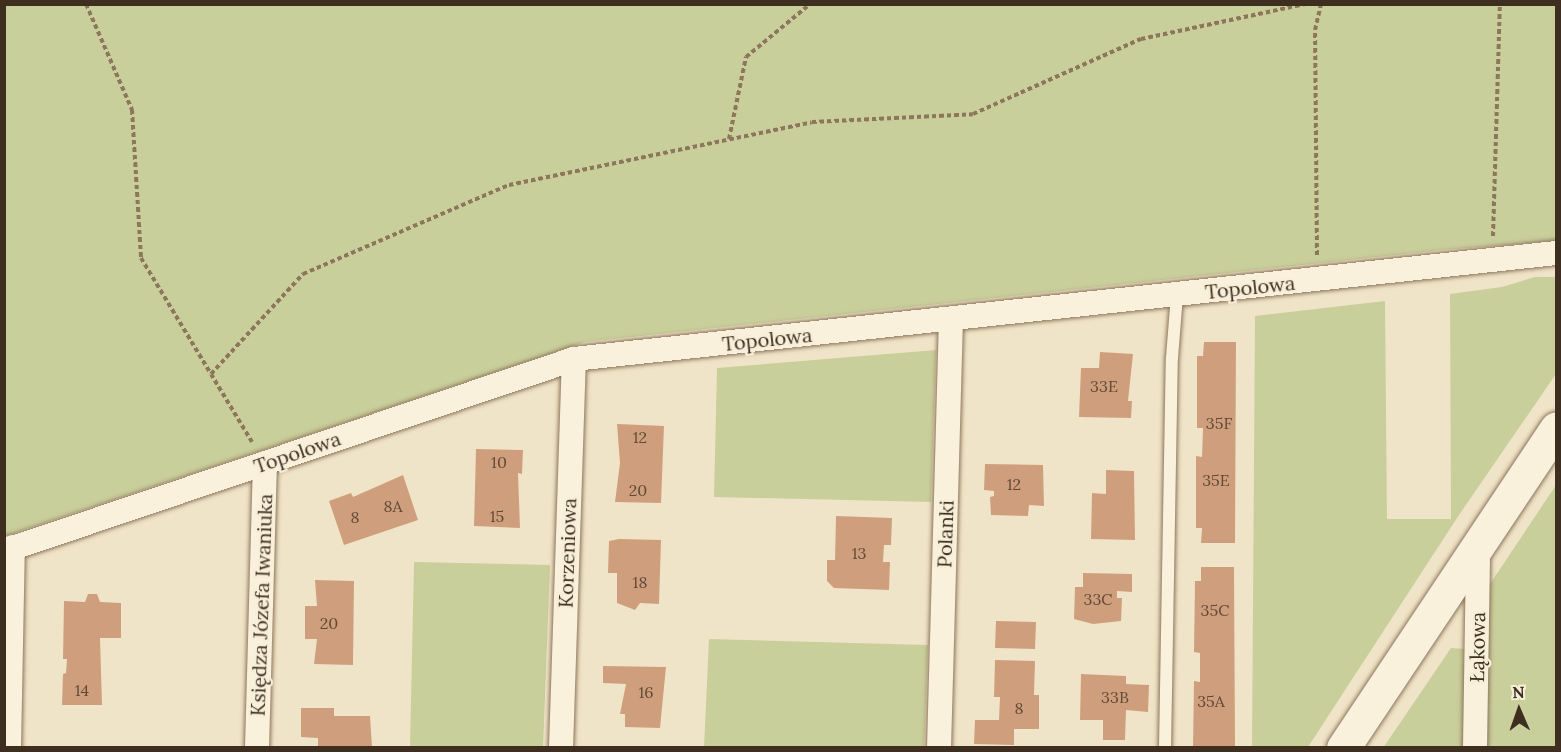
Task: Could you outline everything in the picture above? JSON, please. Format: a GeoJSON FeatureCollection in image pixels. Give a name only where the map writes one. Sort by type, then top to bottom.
{"type":"FeatureCollection","features":[{"type":"Feature","properties":{"kind":"main road"},"geometry":{"type":"LineString","coordinates":[[1343,747],[1557,429]]}},
{"type":"Feature","properties":{"kind":"street","name":"Topolowa"},"geometry":{"type":"LineString","coordinates":[[9,549],[574,359],[1557,253]]}},
{"type":"Feature","properties":{"kind":"street","name":"Polanki"},"geometry":{"type":"LineString","coordinates":[[939,747],[951,320]]}},
{"type":"Feature","properties":{"kind":"street","name":"Korzeniowa"},"geometry":{"type":"LineString","coordinates":[[561,747],[574,359]]}},
{"type":"Feature","properties":{"kind":"street","name":"Księdza Józefa Iwaniuka"},"geometry":{"type":"LineString","coordinates":[[257,747],[265,463]]}},
{"type":"Feature","properties":{"kind":"street","name":"Łąkowa"},"geometry":{"type":"LineString","coordinates":[[1476,747],[1478,546]]}},
{"type":"Feature","properties":{"kind":"street"},"geometry":{"type":"LineString","coordinates":[[9,549],[9,747]]}},
{"type":"Feature","properties":{"kind":"lane"},"geometry":{"type":"LineString","coordinates":[[1165,747],[1172,358],[1177,295]]}},
{"type":"Feature","properties":{"kind":"path"},"geometry":{"type":"LineString","coordinates":[[86,4],[132,110],[141,258],[265,463]]}},
{"type":"Feature","properties":{"kind":"path"},"geometry":{"type":"LineString","coordinates":[[729,139],[746,57],[810,4]]}},
{"type":"Feature","properties":{"kind":"path"},"geometry":{"type":"LineString","coordinates":[[211,374],[303,274],[509,185],[812,122],[973,114],[1141,39],[1306,4]]}},
{"type":"Feature","properties":{"kind":"path"},"geometry":{"type":"LineString","coordinates":[[1317,280],[1315,30],[1321,4]]}},
{"type":"Feature","properties":{"kind":"path"},"geometry":{"type":"LineString","coordinates":[[1493,260],[1500,4]]}},
{"type":"Feature","properties":{"kind":"green space"},"geometry":{"type":"Polygon","coordinates":[[[4,5],[1556,5],[1556,241],[1442,250],[585,342],[5,536],[4,5]]]}},
{"type":"Feature","properties":{"kind":"green space"},"geometry":{"type":"Polygon","coordinates":[[[1535,277],[1556,277],[1556,374],[1459,515],[1308,747],[1252,747],[1255,316],[1385,301],[1387,519],[1451,519],[1450,294],[1502,287],[1535,277]]]}},
{"type":"Feature","properties":{"kind":"green space"},"geometry":{"type":"Polygon","coordinates":[[[936,350],[931,502],[714,497],[717,368],[936,350]]]}},
{"type":"Feature","properties":{"kind":"green space"},"geometry":{"type":"Polygon","coordinates":[[[1556,485],[1556,747],[1484,748],[1488,587],[1556,485]]]}},
{"type":"Feature","properties":{"kind":"green space"},"geometry":{"type":"Polygon","coordinates":[[[414,562],[550,565],[543,747],[410,747],[414,562]]]}},
{"type":"Feature","properties":{"kind":"green space"},"geometry":{"type":"Polygon","coordinates":[[[709,639],[928,645],[924,747],[704,747],[709,639]]]}},
{"type":"Feature","properties":{"kind":"green space"},"geometry":{"type":"Polygon","coordinates":[[[1451,648],[1466,649],[1466,747],[1383,748],[1451,648]]]}},
{"type":"Feature","properties":{"kind":"building"},"geometry":{"type":"Polygon","coordinates":[[[1204,342],[1236,342],[1235,543],[1201,543],[1202,528],[1196,528],[1196,456],[1202,457],[1203,428],[1197,428],[1197,356],[1203,356],[1204,342]]]}},
{"type":"Feature","properties":{"kind":"building"},"geometry":{"type":"Polygon","coordinates":[[[1100,352],[1133,354],[1128,401],[1132,401],[1131,418],[1079,417],[1081,368],[1099,368],[1100,352]]]}},
{"type":"Feature","properties":{"kind":"building"},"geometry":{"type":"Polygon","coordinates":[[[617,424],[664,426],[661,503],[615,502],[620,463],[617,424]]]}},
{"type":"Feature","properties":{"kind":"building"},"geometry":{"type":"Polygon","coordinates":[[[476,449],[523,450],[522,474],[518,473],[520,528],[474,526],[476,449]]]}},
{"type":"Feature","properties":{"kind":"building"},"geometry":{"type":"Polygon","coordinates":[[[985,464],[1043,465],[1044,506],[1029,505],[1028,516],[991,515],[990,497],[994,496],[994,491],[984,490],[985,464]]]}},
{"type":"Feature","properties":{"kind":"building"},"geometry":{"type":"Polygon","coordinates":[[[1106,470],[1134,471],[1135,540],[1091,539],[1092,493],[1106,494],[1106,470]]]}},
{"type":"Feature","properties":{"kind":"building"},"geometry":{"type":"Polygon","coordinates":[[[403,475],[418,520],[344,545],[329,501],[351,493],[353,497],[403,475]]]}},
{"type":"Feature","properties":{"kind":"building"},"geometry":{"type":"Polygon","coordinates":[[[836,516],[892,518],[891,545],[884,545],[883,562],[890,562],[889,590],[834,588],[827,581],[827,560],[835,560],[836,516]]]}},
{"type":"Feature","properties":{"kind":"building"},"geometry":{"type":"Polygon","coordinates":[[[619,539],[661,540],[659,604],[640,603],[635,610],[617,603],[617,573],[608,573],[609,541],[619,539]]]}},
{"type":"Feature","properties":{"kind":"building"},"geometry":{"type":"Polygon","coordinates":[[[1201,567],[1234,567],[1235,747],[1193,747],[1194,681],[1200,682],[1200,653],[1194,652],[1195,581],[1201,581],[1201,567]]]}},
{"type":"Feature","properties":{"kind":"building"},"geometry":{"type":"Polygon","coordinates":[[[1083,573],[1132,574],[1132,592],[1117,591],[1117,598],[1122,598],[1121,621],[1093,624],[1074,619],[1075,587],[1083,587],[1083,573]]]}},
{"type":"Feature","properties":{"kind":"building"},"geometry":{"type":"Polygon","coordinates":[[[315,580],[354,581],[353,665],[314,664],[317,639],[305,639],[305,606],[317,606],[315,580]]]}},
{"type":"Feature","properties":{"kind":"building"},"geometry":{"type":"Polygon","coordinates":[[[88,594],[97,594],[100,602],[121,603],[121,638],[100,638],[102,705],[62,705],[63,674],[66,673],[67,659],[63,659],[64,601],[85,602],[88,594]]]}},
{"type":"Feature","properties":{"kind":"building"},"geometry":{"type":"Polygon","coordinates":[[[996,621],[1036,622],[1035,649],[995,648],[996,621]]]}},
{"type":"Feature","properties":{"kind":"building"},"geometry":{"type":"Polygon","coordinates":[[[995,660],[1035,661],[1034,695],[1039,695],[1039,729],[1014,729],[1014,745],[974,744],[975,720],[999,720],[1000,697],[994,697],[995,660]]]}},
{"type":"Feature","properties":{"kind":"building"},"geometry":{"type":"Polygon","coordinates":[[[603,666],[666,667],[660,728],[625,727],[625,714],[620,714],[626,684],[603,683],[603,666]]]}},
{"type":"Feature","properties":{"kind":"building"},"geometry":{"type":"Polygon","coordinates":[[[1081,674],[1126,676],[1126,684],[1149,685],[1148,712],[1126,710],[1125,740],[1103,740],[1103,720],[1080,720],[1081,674]]]}},
{"type":"Feature","properties":{"kind":"building"},"geometry":{"type":"Polygon","coordinates":[[[301,708],[334,708],[334,716],[370,716],[372,747],[318,747],[318,738],[301,737],[301,708]]]}}]}
